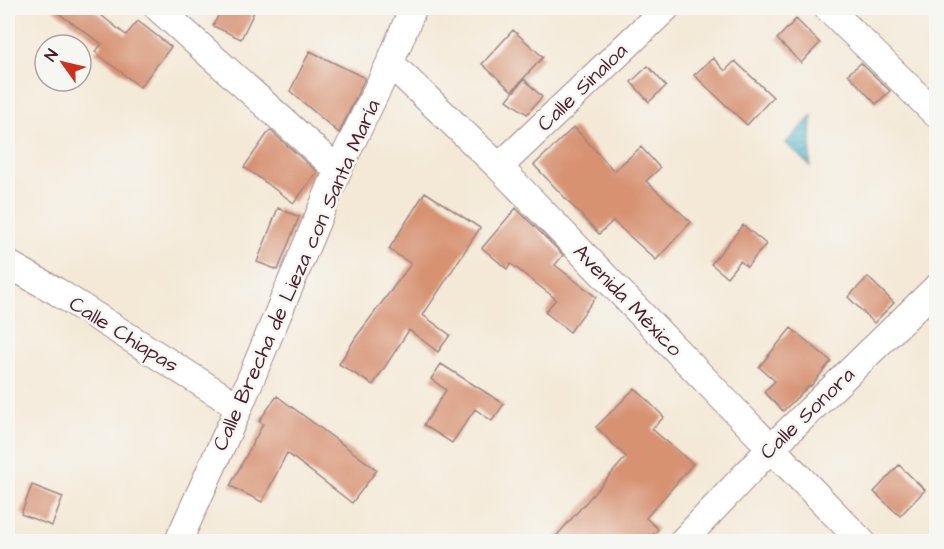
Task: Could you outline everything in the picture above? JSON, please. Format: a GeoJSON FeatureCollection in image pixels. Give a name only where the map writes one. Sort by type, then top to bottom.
{"type":"FeatureCollection","features":[{"type":"Feature","properties":{"kind":"street"},"geometry":{"type":"LineString","coordinates":[[158,8],[338,170]]}},
{"type":"Feature","properties":{"kind":"street","name":"Calle Brecha de Lieza con Santa María"},"geometry":{"type":"LineString","coordinates":[[178,542],[239,407],[338,170],[390,63],[413,8]]}},
{"type":"Feature","properties":{"kind":"street","name":"Calle Sinaloa"},"geometry":{"type":"LineString","coordinates":[[499,167],[666,8]]}},
{"type":"Feature","properties":{"kind":"street"},"geometry":{"type":"LineString","coordinates":[[828,8],[936,114]]}},
{"type":"Feature","properties":{"kind":"street","name":"Avenida México"},"geometry":{"type":"LineString","coordinates":[[390,63],[499,167],[862,542]]}},
{"type":"Feature","properties":{"kind":"street","name":"Calle Chiapas"},"geometry":{"type":"LineString","coordinates":[[8,264],[56,291],[239,407]]}},
{"type":"Feature","properties":{"kind":"street","name":"Calle Sonora"},"geometry":{"type":"LineString","coordinates":[[681,542],[771,447],[936,288]]}},
{"type":"Feature","properties":{"kind":"water"},"geometry":{"type":"Polygon","coordinates":[[[812,116],[810,166],[786,143],[812,116]]]}},
{"type":"Feature","properties":{"kind":"building"},"geometry":{"type":"Polygon","coordinates":[[[51,8],[92,8],[126,35],[138,21],[171,47],[140,87],[95,52],[102,44],[93,38],[93,33],[86,33],[51,8]]]}},
{"type":"Feature","properties":{"kind":"building"},"geometry":{"type":"Polygon","coordinates":[[[222,8],[256,8],[241,39],[213,26],[222,8]]]}},
{"type":"Feature","properties":{"kind":"building"},"geometry":{"type":"Polygon","coordinates":[[[796,19],[820,43],[801,63],[777,39],[796,19]]]}},
{"type":"Feature","properties":{"kind":"building"},"geometry":{"type":"Polygon","coordinates":[[[513,30],[543,57],[512,91],[482,64],[513,30]]]}},
{"type":"Feature","properties":{"kind":"building"},"geometry":{"type":"Polygon","coordinates":[[[310,51],[365,78],[339,133],[290,91],[310,51]]]}},
{"type":"Feature","properties":{"kind":"building"},"geometry":{"type":"Polygon","coordinates":[[[713,58],[725,71],[735,61],[773,97],[747,125],[694,75],[713,58]]]}},
{"type":"Feature","properties":{"kind":"building"},"geometry":{"type":"Polygon","coordinates":[[[861,63],[890,91],[876,104],[848,74],[861,63]]]}},
{"type":"Feature","properties":{"kind":"building"},"geometry":{"type":"Polygon","coordinates":[[[648,66],[666,86],[649,102],[631,82],[648,66]]]}},
{"type":"Feature","properties":{"kind":"building"},"geometry":{"type":"Polygon","coordinates":[[[524,79],[542,97],[527,114],[507,100],[524,79]]]}},
{"type":"Feature","properties":{"kind":"building"},"geometry":{"type":"Polygon","coordinates":[[[574,127],[614,171],[641,147],[660,168],[646,181],[691,222],[656,260],[613,221],[599,234],[534,165],[574,127]]]}},
{"type":"Feature","properties":{"kind":"building"},"geometry":{"type":"Polygon","coordinates":[[[270,130],[317,172],[294,203],[244,167],[270,130]]]}},
{"type":"Feature","properties":{"kind":"building"},"geometry":{"type":"Polygon","coordinates":[[[425,192],[480,228],[423,315],[450,335],[438,352],[409,330],[373,385],[339,364],[356,337],[411,264],[389,249],[425,192]]]}},
{"type":"Feature","properties":{"kind":"building"},"geometry":{"type":"Polygon","coordinates":[[[278,208],[299,217],[278,270],[257,262],[278,208]]]}},
{"type":"Feature","properties":{"kind":"building"},"geometry":{"type":"Polygon","coordinates":[[[516,208],[563,255],[555,265],[596,297],[570,332],[545,312],[556,299],[511,264],[507,269],[482,248],[516,208]]]}},
{"type":"Feature","properties":{"kind":"building"},"geometry":{"type":"Polygon","coordinates":[[[743,225],[766,244],[747,267],[740,261],[727,277],[711,264],[743,225]]]}},
{"type":"Feature","properties":{"kind":"building"},"geometry":{"type":"Polygon","coordinates":[[[868,277],[894,303],[874,323],[848,297],[868,277]]]}},
{"type":"Feature","properties":{"kind":"building"},"geometry":{"type":"Polygon","coordinates":[[[791,328],[831,361],[811,386],[783,411],[764,392],[775,381],[759,367],[791,328]]]}},
{"type":"Feature","properties":{"kind":"building"},"geometry":{"type":"Polygon","coordinates":[[[441,364],[504,404],[492,421],[475,409],[452,443],[424,425],[446,390],[431,379],[441,364]]]}},
{"type":"Feature","properties":{"kind":"building"},"geometry":{"type":"Polygon","coordinates":[[[635,388],[664,417],[652,429],[693,464],[646,518],[658,529],[647,542],[551,542],[626,457],[596,427],[635,388]]]}},
{"type":"Feature","properties":{"kind":"building"},"geometry":{"type":"Polygon","coordinates":[[[277,396],[377,470],[352,503],[287,453],[262,502],[230,486],[263,424],[259,421],[277,396]]]}},
{"type":"Feature","properties":{"kind":"building"},"geometry":{"type":"Polygon","coordinates":[[[899,465],[925,490],[900,516],[874,492],[899,465]]]}},
{"type":"Feature","properties":{"kind":"building"},"geometry":{"type":"Polygon","coordinates":[[[32,485],[63,497],[52,526],[21,514],[32,485]]]}}]}
